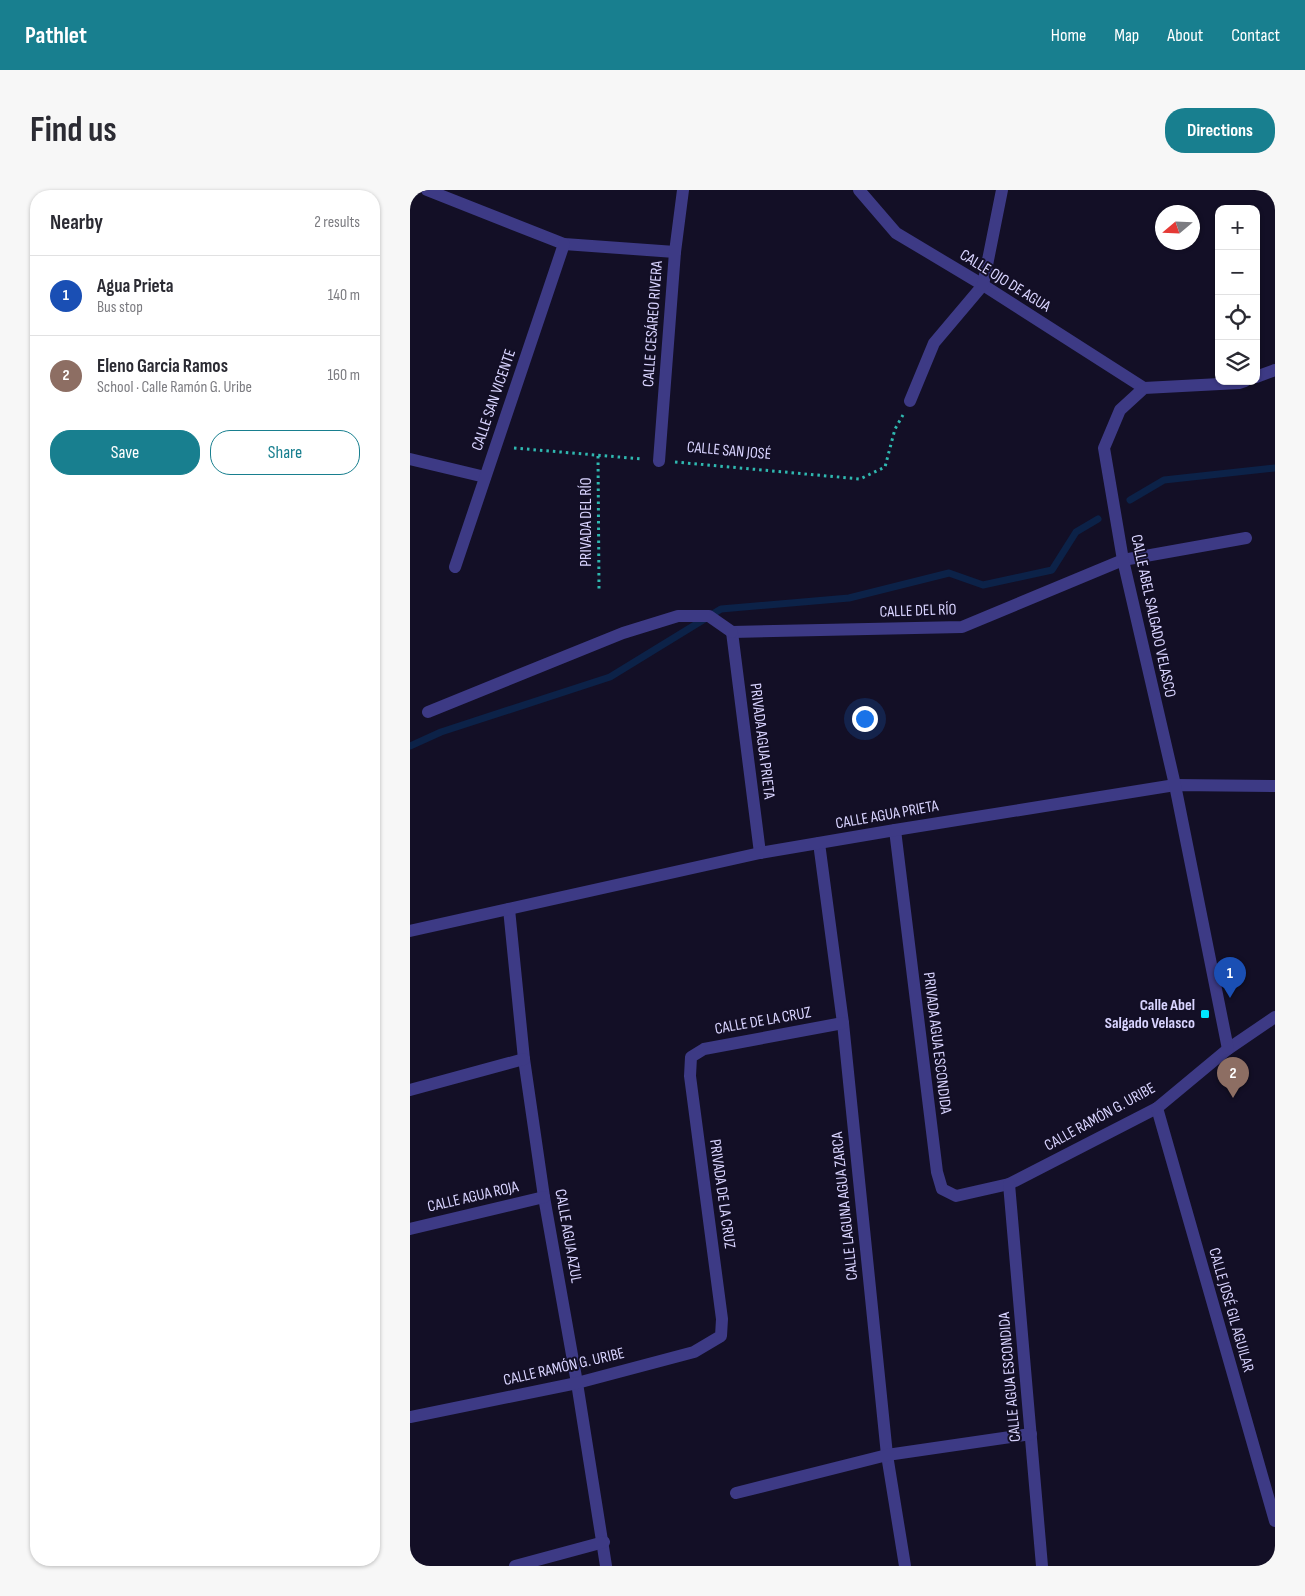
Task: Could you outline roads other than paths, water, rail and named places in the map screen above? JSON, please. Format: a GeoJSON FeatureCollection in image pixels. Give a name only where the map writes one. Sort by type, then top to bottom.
{"type":"FeatureCollection","features":[{"type":"Feature","properties":{"kind":"street"},"geometry":{"type":"LineString","coordinates":[[427,190],[564,244],[675,252]]}},
{"type":"Feature","properties":{"kind":"street","name":"CALLE CESÁREO RIVERA"},"geometry":{"type":"LineString","coordinates":[[659,461],[675,252],[683,190]]}},
{"type":"Feature","properties":{"kind":"street","name":"CALLE OJO DE AGUA"},"geometry":{"type":"LineString","coordinates":[[859,190],[896,233],[983,285],[1144,388]]}},
{"type":"Feature","properties":{"kind":"street"},"geometry":{"type":"LineString","coordinates":[[910,401],[934,343],[983,285],[1002,190]]}},
{"type":"Feature","properties":{"kind":"street","name":"CALLE SAN VICENTE"},"geometry":{"type":"LineString","coordinates":[[455,567],[564,244]]}},
{"type":"Feature","properties":{"kind":"street"},"geometry":{"type":"LineString","coordinates":[[1260,376],[1275,370]]}},
{"type":"Feature","properties":{"kind":"street"},"geometry":{"type":"LineString","coordinates":[[1144,388],[1215,384]]}},
{"type":"Feature","properties":{"kind":"street","name":"CALLE ABEL SALGADO VELASCO"},"geometry":{"type":"LineString","coordinates":[[1144,388],[1120,410],[1104,448],[1123,560],[1175,785],[1228,1049]]}},
{"type":"Feature","properties":{"kind":"street"},"geometry":{"type":"LineString","coordinates":[[410,458],[485,477]]}},
{"type":"Feature","properties":{"kind":"street","name":"CALLE DEL RÍO"},"geometry":{"type":"LineString","coordinates":[[732,632],[962,627],[1123,560],[1246,538]]}},
{"type":"Feature","properties":{"kind":"street"},"geometry":{"type":"LineString","coordinates":[[428,712],[622,632],[678,616],[709,616],[732,632]]}},
{"type":"Feature","properties":{"kind":"street","name":"PRIVADA AGUA PRIETA"},"geometry":{"type":"LineString","coordinates":[[732,632],[760,854]]}},
{"type":"Feature","properties":{"kind":"street","name":"CALLE AGUA PRIETA"},"geometry":{"type":"LineString","coordinates":[[509,909],[760,854],[819,843],[1175,785],[1275,786]]}},
{"type":"Feature","properties":{"kind":"street","name":"PRIVADA AGUA ESCONDIDA"},"geometry":{"type":"LineString","coordinates":[[895,830],[937,1172],[942,1189],[956,1196],[1009,1184]]}},
{"type":"Feature","properties":{"kind":"street","name":"CALLE LAGUNA AGUA ZARCA"},"geometry":{"type":"LineString","coordinates":[[819,843],[843,1023],[887,1455],[905,1566]]}},
{"type":"Feature","properties":{"kind":"street"},"geometry":{"type":"LineString","coordinates":[[410,931],[509,909]]}},
{"type":"Feature","properties":{"kind":"street","name":"CALLE AGUA AZUL"},"geometry":{"type":"LineString","coordinates":[[509,909],[524,1059],[544,1196],[604,1542],[606,1566]]}},
{"type":"Feature","properties":{"kind":"street","name":"CALLE RAMÓN G. URIBE"},"geometry":{"type":"LineString","coordinates":[[1009,1184],[1157,1108],[1228,1049],[1275,1017]]}},
{"type":"Feature","properties":{"kind":"street","name":"CALLE DE LA CRUZ"},"geometry":{"type":"LineString","coordinates":[[691,1057],[704,1049],[843,1023]]}},
{"type":"Feature","properties":{"kind":"street","name":"PRIVADA DE LA CRUZ"},"geometry":{"type":"LineString","coordinates":[[691,1057],[690,1076],[722,1319],[721,1336]]}},
{"type":"Feature","properties":{"kind":"street"},"geometry":{"type":"LineString","coordinates":[[410,1090],[524,1059]]}},
{"type":"Feature","properties":{"kind":"street","name":"CALLE JOSÉ GIL AGUILAR"},"geometry":{"type":"LineString","coordinates":[[1157,1108],[1275,1521]]}},
{"type":"Feature","properties":{"kind":"street","name":"CALLE AGUA ESCONDIDA"},"geometry":{"type":"LineString","coordinates":[[1009,1184],[1042,1566]]}},
{"type":"Feature","properties":{"kind":"street","name":"CALLE AGUA ROJA"},"geometry":{"type":"LineString","coordinates":[[410,1229],[544,1196]]}},
{"type":"Feature","properties":{"kind":"street","name":"CALLE RAMÓN G. URIBE"},"geometry":{"type":"LineString","coordinates":[[410,1417],[577,1384],[694,1352],[721,1336]]}},
{"type":"Feature","properties":{"kind":"street"},"geometry":{"type":"LineString","coordinates":[[736,1493],[887,1455],[1031,1434]]}},
{"type":"Feature","properties":{"kind":"street"},"geometry":{"type":"LineString","coordinates":[[515,1566],[604,1542]]}},
{"type":"Feature","properties":{"kind":"waterway"},"geometry":{"type":"LineString","coordinates":[[1130,500],[1164,480],[1275,468]]}},
{"type":"Feature","properties":{"kind":"waterway"},"geometry":{"type":"LineString","coordinates":[[410,746],[441,732],[610,677],[721,609],[849,598],[949,573],[983,585],[1052,570],[1076,532],[1098,519]]}},
{"type":"Feature","properties":{"kind":"place","name":"Agua Prieta"},"geometry":{"type":"Point","coordinates":[1230,998]}},
{"type":"Feature","properties":{"kind":"place","name":"Calle Abel Salgado Velasco"},"geometry":{"type":"Point","coordinates":[1205,1014]}},
{"type":"Feature","properties":{"kind":"place","name":"Eleno Garcia Ramos"},"geometry":{"type":"Point","coordinates":[1233,1098]}}]}
